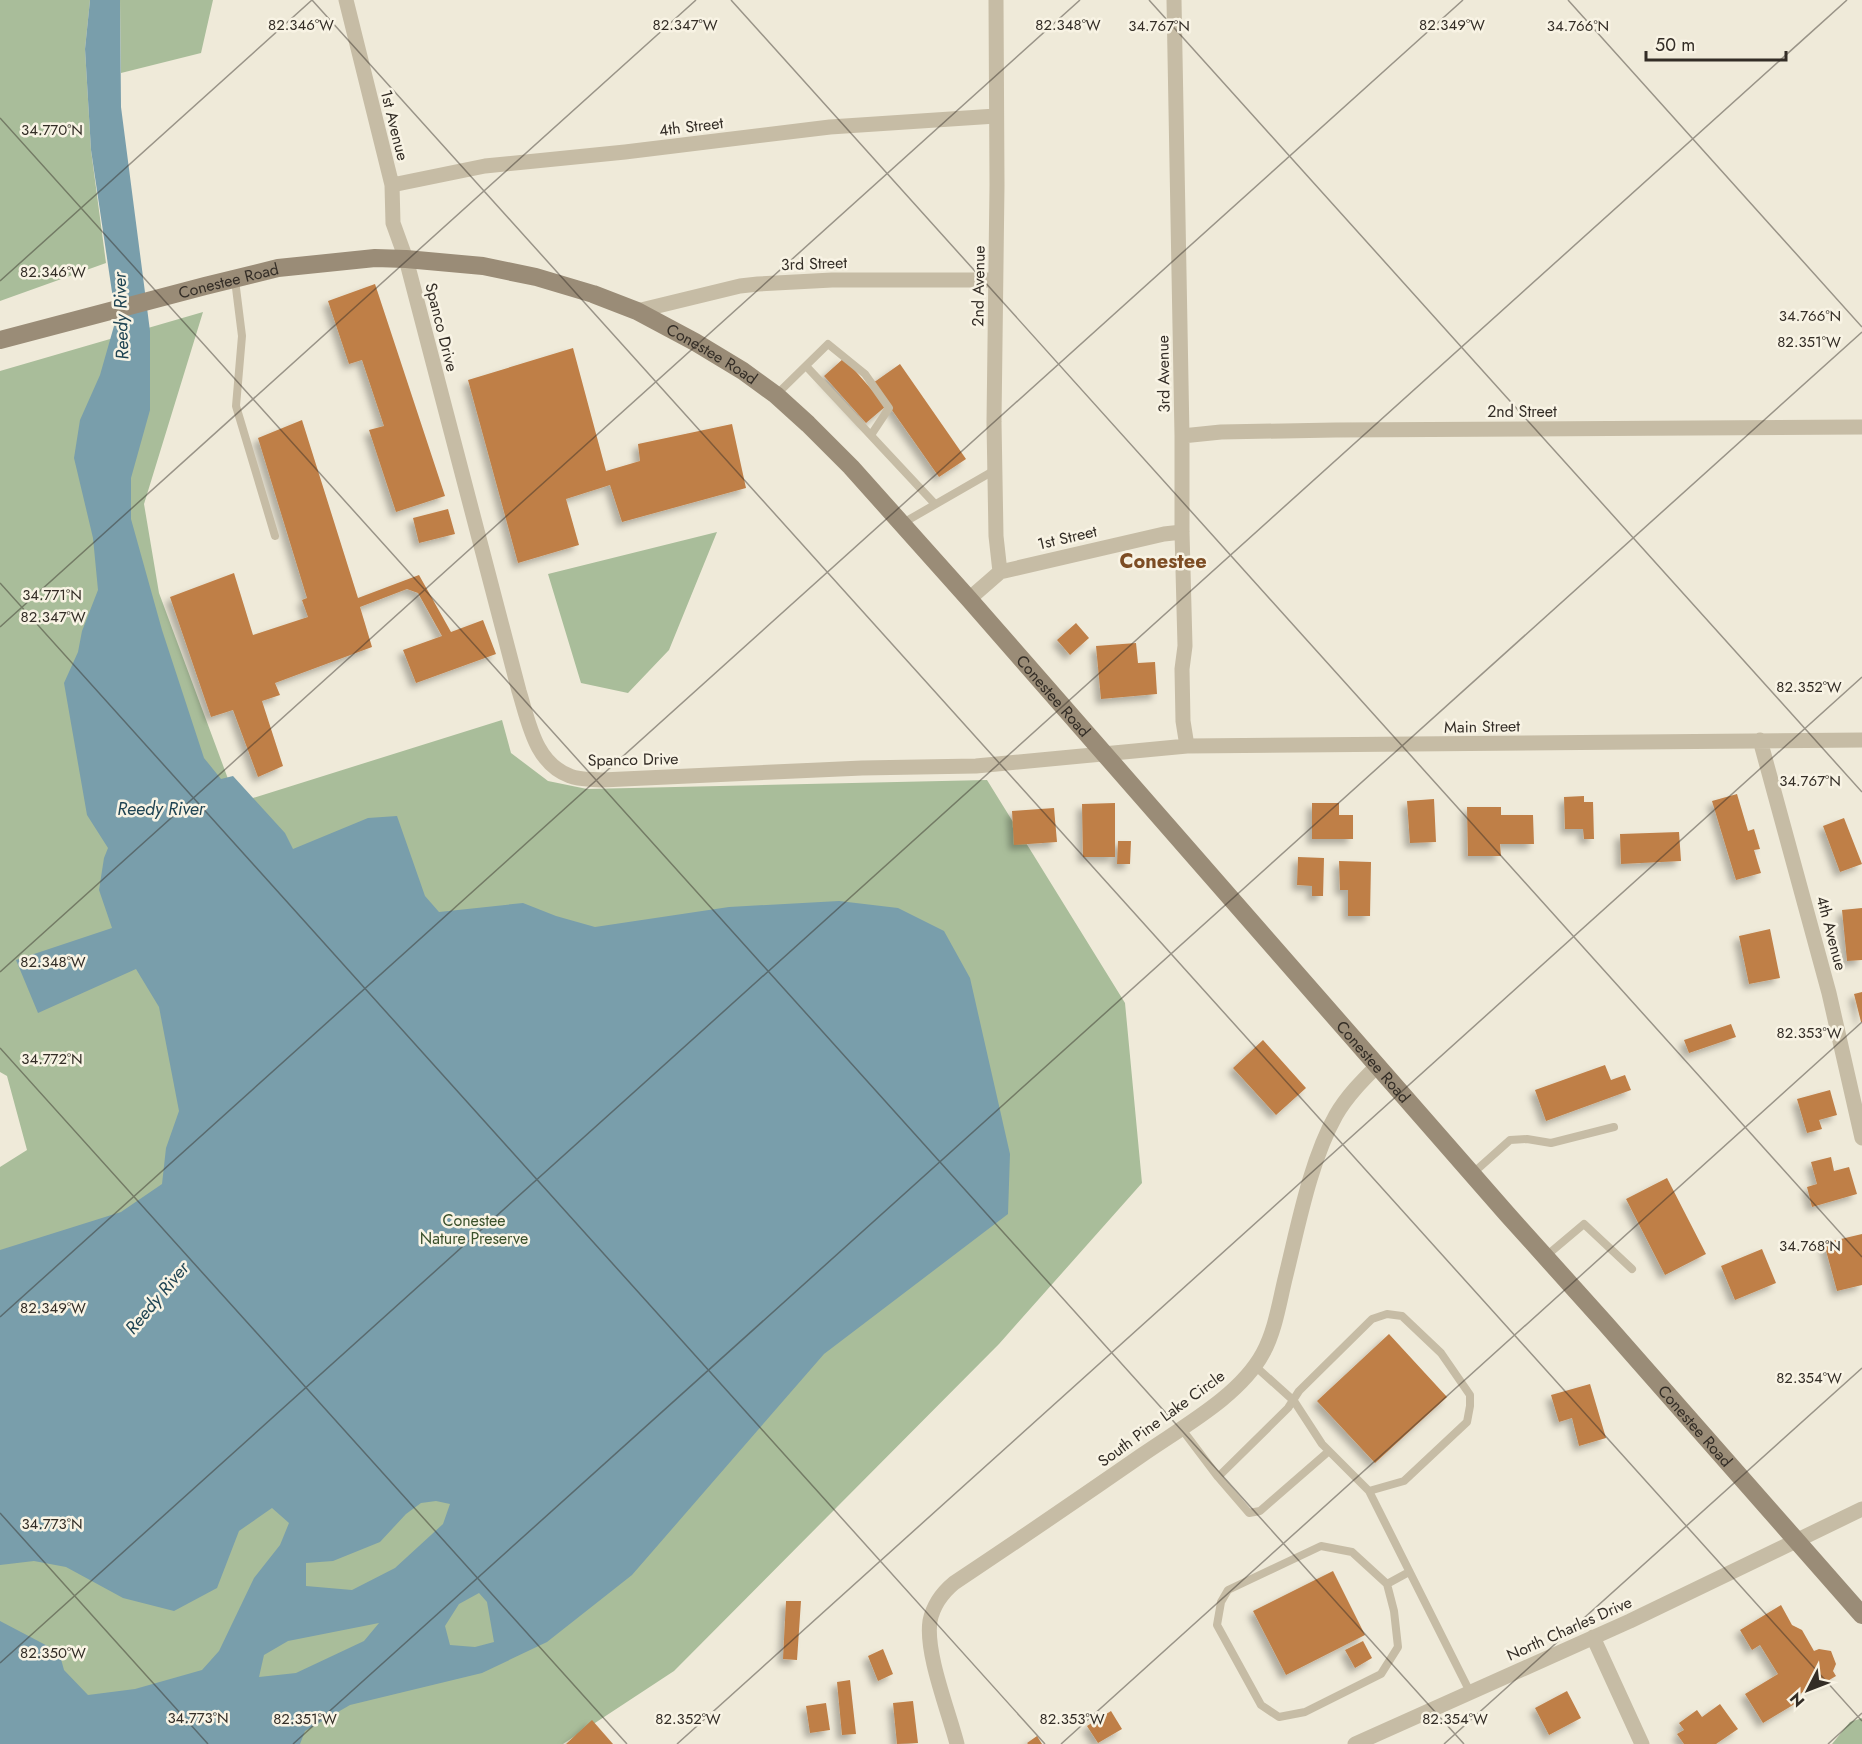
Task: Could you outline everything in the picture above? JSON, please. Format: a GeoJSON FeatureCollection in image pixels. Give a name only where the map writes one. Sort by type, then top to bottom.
{"type":"FeatureCollection","features":[{"type":"Feature","properties":{"kind":"main road","name":"Conestee Road"},"geometry":{"type":"LineString","coordinates":[[0,340],[278,268],[375,258],[406,259],[483,266],[536,277],[593,294],[637,311],[743,371],[776,395],[844,460],[969,599],[1377,1066],[1862,1615]]}},
{"type":"Feature","properties":{"kind":"street","name":"1st Avenue"},"geometry":{"type":"LineString","coordinates":[[346,0],[392,185],[393,223],[406,259]]}},
{"type":"Feature","properties":{"kind":"street","name":"2nd Avenue"},"geometry":{"type":"LineString","coordinates":[[996,0],[995,470],[996,536],[1000,572]]}},
{"type":"Feature","properties":{"kind":"street","name":"3rd Avenue"},"geometry":{"type":"LineString","coordinates":[[1174,0],[1185,646],[1182,669],[1183,721],[1187,746]]}},
{"type":"Feature","properties":{"kind":"street","name":"4th Street"},"geometry":{"type":"LineString","coordinates":[[392,185],[484,166],[625,152],[830,127],[996,116]]}},
{"type":"Feature","properties":{"kind":"street","name":"Spanco Drive"},"geometry":{"type":"LineString","coordinates":[[406,259],[519,691],[540,752],[558,770],[577,779],[602,780],[861,768],[976,766],[1103,754]]}},
{"type":"Feature","properties":{"kind":"street","name":"3rd Street"},"geometry":{"type":"LineString","coordinates":[[637,311],[740,286],[758,284],[832,280],[995,280]]}},
{"type":"Feature","properties":{"kind":"street","name":"2nd Street"},"geometry":{"type":"LineString","coordinates":[[1182,436],[1221,432],[1335,430],[1862,427]]}},
{"type":"Feature","properties":{"kind":"street","name":"1st Street"},"geometry":{"type":"LineString","coordinates":[[969,599],[1000,572],[1182,532]]}},
{"type":"Feature","properties":{"kind":"street","name":"4th Avenue"},"geometry":{"type":"LineString","coordinates":[[1760,740],[1829,993],[1862,1138]]}},
{"type":"Feature","properties":{"kind":"street","name":"Main Street"},"geometry":{"type":"LineString","coordinates":[[1103,754],[1187,746],[1862,740]]}},
{"type":"Feature","properties":{"kind":"street","name":"South Pine Lake Circle"},"geometry":{"type":"LineString","coordinates":[[957,1744],[932,1651],[930,1623],[937,1602],[946,1589],[954,1583],[1036,1529],[1236,1388],[1255,1366],[1272,1332],[1301,1216],[1326,1137],[1336,1115],[1352,1092],[1377,1066]]}},
{"type":"Feature","properties":{"kind":"street","name":"North Charles Drive"},"geometry":{"type":"LineString","coordinates":[[1355,1744],[1593,1637],[1862,1509]]}},
{"type":"Feature","properties":{"kind":"street"},"geometry":{"type":"LineString","coordinates":[[1593,1637],[1642,1744]]}},
{"type":"Feature","properties":{"kind":"lane"},"geometry":{"type":"LineString","coordinates":[[235,278],[242,336],[236,406],[275,536]]}},
{"type":"Feature","properties":{"kind":"lane"},"geometry":{"type":"LineString","coordinates":[[776,395],[828,344],[865,374],[889,408],[871,435]]}},
{"type":"Feature","properties":{"kind":"lane"},"geometry":{"type":"LineString","coordinates":[[806,366],[934,503]]}},
{"type":"Feature","properties":{"kind":"lane"},"geometry":{"type":"LineString","coordinates":[[901,524],[995,470]]}},
{"type":"Feature","properties":{"kind":"lane"},"geometry":{"type":"LineString","coordinates":[[1472,1174],[1510,1140],[1527,1139],[1551,1143],[1614,1127]]}},
{"type":"Feature","properties":{"kind":"lane"},"geometry":{"type":"LineString","coordinates":[[1545,1257],[1584,1224],[1632,1269]]}},
{"type":"Feature","properties":{"kind":"lane"},"geometry":{"type":"LineString","coordinates":[[1218,1477],[1294,1401],[1299,1391],[1372,1319],[1387,1314],[1402,1316],[1441,1353],[1470,1395],[1467,1422],[1404,1481],[1369,1491]]}},
{"type":"Feature","properties":{"kind":"lane"},"geometry":{"type":"LineString","coordinates":[[1255,1366],[1294,1401],[1322,1443],[1369,1491],[1470,1692]]}},
{"type":"Feature","properties":{"kind":"lane"},"geometry":{"type":"LineString","coordinates":[[1181,1428],[1249,1513],[1260,1511],[1329,1451]]}},
{"type":"Feature","properties":{"kind":"lane"},"geometry":{"type":"LineString","coordinates":[[1320,1546],[1352,1552],[1386,1584],[1394,1611],[1398,1647],[1382,1674],[1305,1712],[1279,1718],[1261,1705],[1217,1625],[1221,1602],[1228,1590],[1320,1546]]}},
{"type":"Feature","properties":{"kind":"lane"},"geometry":{"type":"LineString","coordinates":[[1386,1584],[1409,1572]]}},
{"type":"Feature","properties":{"kind":"green space"},"geometry":{"type":"Polygon","coordinates":[[[0,0],[90,0],[85,49],[91,150],[106,263],[0,301],[0,0]]]}},
{"type":"Feature","properties":{"kind":"green space"},"geometry":{"type":"Polygon","coordinates":[[[120,0],[213,0],[201,53],[121,73],[120,0]]]}},
{"type":"Feature","properties":{"kind":"green space","name":"Conestee Nature Preserve"},"geometry":{"type":"Polygon","coordinates":[[[203,312],[144,504],[159,593],[237,803],[502,720],[511,753],[548,781],[587,789],[987,780],[1125,1003],[1142,1183],[999,1344],[674,1671],[563,1744],[0,1744],[0,1167],[27,1150],[7,1076],[0,1072],[0,371],[203,312]]]}},
{"type":"Feature","properties":{"kind":"green space"},"geometry":{"type":"Polygon","coordinates":[[[717,532],[669,650],[628,693],[581,683],[548,574],[717,532]]]}},
{"type":"Feature","properties":{"kind":"green space"},"geometry":{"type":"Polygon","coordinates":[[[1862,1718],[1862,1744],[1832,1744],[1850,1722],[1862,1718]]]}},
{"type":"Feature","properties":{"kind":"water","name":"Conestee Nature Preserve"},"geometry":{"type":"Polygon","coordinates":[[[90,0],[120,0],[121,107],[150,331],[150,410],[131,478],[131,519],[162,630],[204,758],[221,779],[233,776],[285,833],[293,849],[368,818],[397,816],[425,896],[439,912],[523,903],[556,916],[595,927],[729,907],[839,901],[898,908],[944,931],[970,978],[1010,1154],[1008,1214],[824,1354],[632,1575],[547,1642],[482,1673],[350,1705],[305,1731],[300,1744],[0,1744],[0,1621],[59,1652],[64,1670],[88,1695],[135,1689],[202,1670],[219,1651],[254,1578],[280,1545],[289,1523],[272,1508],[239,1531],[217,1588],[174,1611],[123,1598],[66,1567],[34,1561],[0,1565],[0,1250],[121,1212],[162,1184],[166,1148],[179,1111],[159,1007],[136,969],[38,1013],[16,960],[112,928],[99,890],[104,858],[108,848],[87,815],[64,683],[78,652],[82,631],[98,590],[93,538],[74,458],[80,420],[100,375],[116,319],[91,150],[85,49],[90,0]],[[436,1501],[421,1503],[406,1514],[380,1542],[333,1561],[306,1563],[306,1586],[352,1590],[395,1568],[443,1524],[450,1504],[436,1501]],[[479,1593],[459,1604],[445,1626],[450,1645],[475,1647],[494,1642],[487,1602],[479,1593]],[[379,1623],[288,1641],[264,1655],[259,1677],[296,1673],[364,1641],[379,1623]]]}},
{"type":"Feature","properties":{"kind":"building"},"geometry":{"type":"Polygon","coordinates":[[[375,284],[445,496],[396,512],[369,430],[384,426],[362,360],[349,364],[328,301],[375,284]]]}},
{"type":"Feature","properties":{"kind":"building"},"geometry":{"type":"Polygon","coordinates":[[[573,348],[606,471],[640,461],[638,444],[732,424],[746,488],[622,522],[610,485],[566,499],[579,545],[518,563],[468,380],[573,348]]]}},
{"type":"Feature","properties":{"kind":"building"},"geometry":{"type":"Polygon","coordinates":[[[844,358],[886,406],[866,423],[824,376],[844,358]]]}},
{"type":"Feature","properties":{"kind":"building"},"geometry":{"type":"Polygon","coordinates":[[[900,364],[966,459],[939,477],[873,383],[900,364]]]}},
{"type":"Feature","properties":{"kind":"building"},"geometry":{"type":"Polygon","coordinates":[[[302,420],[358,598],[419,575],[451,632],[483,620],[496,654],[416,683],[403,650],[442,636],[418,593],[407,589],[360,607],[372,647],[275,683],[280,695],[262,701],[283,766],[258,777],[233,710],[211,717],[170,597],[234,573],[253,635],[308,617],[302,600],[307,598],[258,438],[302,420]]]}},
{"type":"Feature","properties":{"kind":"building"},"geometry":{"type":"Polygon","coordinates":[[[448,509],[455,534],[419,543],[413,518],[448,509]]]}},
{"type":"Feature","properties":{"kind":"building"},"geometry":{"type":"Polygon","coordinates":[[[1076,623],[1089,638],[1070,655],[1057,640],[1076,623]]]}},
{"type":"Feature","properties":{"kind":"building"},"geometry":{"type":"Polygon","coordinates":[[[1136,643],[1138,663],[1155,662],[1157,694],[1101,699],[1096,646],[1136,643]]]}},
{"type":"Feature","properties":{"kind":"building"},"geometry":{"type":"Polygon","coordinates":[[[1737,794],[1748,831],[1754,829],[1760,849],[1754,850],[1761,873],[1736,880],[1712,801],[1737,794]]]}},
{"type":"Feature","properties":{"kind":"building"},"geometry":{"type":"Polygon","coordinates":[[[1584,796],[1584,802],[1593,802],[1594,839],[1584,839],[1583,829],[1565,829],[1564,797],[1584,796]]]}},
{"type":"Feature","properties":{"kind":"building"},"geometry":{"type":"Polygon","coordinates":[[[1434,799],[1436,842],[1410,843],[1407,801],[1434,799]]]}},
{"type":"Feature","properties":{"kind":"building"},"geometry":{"type":"Polygon","coordinates":[[[1115,803],[1115,857],[1083,857],[1082,804],[1115,803]]]}},
{"type":"Feature","properties":{"kind":"building"},"geometry":{"type":"Polygon","coordinates":[[[1312,803],[1339,803],[1339,815],[1353,815],[1353,839],[1312,839],[1312,803]]]}},
{"type":"Feature","properties":{"kind":"building"},"geometry":{"type":"Polygon","coordinates":[[[1467,807],[1501,807],[1501,815],[1533,815],[1534,844],[1500,844],[1501,856],[1468,856],[1467,807]]]}},
{"type":"Feature","properties":{"kind":"building"},"geometry":{"type":"Polygon","coordinates":[[[1054,808],[1057,842],[1014,845],[1012,811],[1054,808]]]}},
{"type":"Feature","properties":{"kind":"building"},"geometry":{"type":"Polygon","coordinates":[[[1844,818],[1862,864],[1840,872],[1823,826],[1844,818]]]}},
{"type":"Feature","properties":{"kind":"building"},"geometry":{"type":"Polygon","coordinates":[[[1679,832],[1681,861],[1621,864],[1620,834],[1679,832]]]}},
{"type":"Feature","properties":{"kind":"building"},"geometry":{"type":"Polygon","coordinates":[[[1118,841],[1131,841],[1130,864],[1117,864],[1118,841]]]}},
{"type":"Feature","properties":{"kind":"building"},"geometry":{"type":"Polygon","coordinates":[[[1298,857],[1324,858],[1323,896],[1312,896],[1312,886],[1297,885],[1298,857]]]}},
{"type":"Feature","properties":{"kind":"building"},"geometry":{"type":"Polygon","coordinates":[[[1339,861],[1371,862],[1370,916],[1348,916],[1348,890],[1340,890],[1339,861]]]}},
{"type":"Feature","properties":{"kind":"building"},"geometry":{"type":"Polygon","coordinates":[[[1862,908],[1862,960],[1847,961],[1842,910],[1862,908]]]}},
{"type":"Feature","properties":{"kind":"building"},"geometry":{"type":"Polygon","coordinates":[[[1770,929],[1780,978],[1749,984],[1739,936],[1770,929]]]}},
{"type":"Feature","properties":{"kind":"building"},"geometry":{"type":"Polygon","coordinates":[[[1862,992],[1862,1022],[1861,1022],[1854,994],[1862,992]]]}},
{"type":"Feature","properties":{"kind":"building"},"geometry":{"type":"Polygon","coordinates":[[[1731,1024],[1736,1037],[1689,1053],[1684,1040],[1731,1024]]]}},
{"type":"Feature","properties":{"kind":"building"},"geometry":{"type":"Polygon","coordinates":[[[1263,1040],[1306,1088],[1276,1115],[1233,1068],[1263,1040]]]}},
{"type":"Feature","properties":{"kind":"building"},"geometry":{"type":"Polygon","coordinates":[[[1605,1065],[1611,1080],[1625,1075],[1631,1090],[1546,1121],[1535,1090],[1605,1065]]]}},
{"type":"Feature","properties":{"kind":"building"},"geometry":{"type":"Polygon","coordinates":[[[1830,1090],[1837,1115],[1819,1120],[1822,1129],[1807,1133],[1797,1099],[1830,1090]]]}},
{"type":"Feature","properties":{"kind":"building"},"geometry":{"type":"Polygon","coordinates":[[[1831,1157],[1834,1171],[1849,1167],[1857,1194],[1812,1207],[1807,1187],[1817,1184],[1811,1162],[1831,1157]]]}},
{"type":"Feature","properties":{"kind":"building"},"geometry":{"type":"Polygon","coordinates":[[[1667,1178],[1706,1254],[1665,1275],[1626,1199],[1667,1178]]]}},
{"type":"Feature","properties":{"kind":"building"},"geometry":{"type":"Polygon","coordinates":[[[1862,1234],[1862,1285],[1837,1291],[1824,1243],[1862,1234]]]}},
{"type":"Feature","properties":{"kind":"building"},"geometry":{"type":"Polygon","coordinates":[[[1762,1249],[1776,1283],[1735,1300],[1721,1266],[1762,1249]]]}},
{"type":"Feature","properties":{"kind":"building"},"geometry":{"type":"Polygon","coordinates":[[[1389,1334],[1447,1397],[1375,1463],[1317,1401],[1389,1334]]]}},
{"type":"Feature","properties":{"kind":"building"},"geometry":{"type":"Polygon","coordinates":[[[1590,1384],[1606,1438],[1579,1446],[1572,1418],[1559,1422],[1551,1395],[1590,1384]]]}},
{"type":"Feature","properties":{"kind":"building"},"geometry":{"type":"Polygon","coordinates":[[[1333,1571],[1365,1635],[1286,1675],[1253,1611],[1333,1571]]]}},
{"type":"Feature","properties":{"kind":"building"},"geometry":{"type":"Polygon","coordinates":[[[786,1601],[801,1601],[797,1660],[783,1659],[786,1601]]]}},
{"type":"Feature","properties":{"kind":"building"},"geometry":{"type":"Polygon","coordinates":[[[1781,1605],[1792,1625],[1802,1630],[1814,1651],[1819,1649],[1831,1651],[1836,1664],[1833,1671],[1836,1676],[1824,1683],[1822,1680],[1795,1697],[1798,1702],[1763,1723],[1745,1694],[1778,1674],[1760,1645],[1752,1650],[1740,1630],[1781,1605]]]}},
{"type":"Feature","properties":{"kind":"building"},"geometry":{"type":"Polygon","coordinates":[[[1363,1641],[1372,1658],[1355,1668],[1345,1650],[1363,1641]]]}},
{"type":"Feature","properties":{"kind":"building"},"geometry":{"type":"Polygon","coordinates":[[[883,1649],[893,1674],[878,1681],[868,1656],[883,1649]]]}},
{"type":"Feature","properties":{"kind":"building"},"geometry":{"type":"Polygon","coordinates":[[[850,1680],[856,1734],[842,1735],[837,1682],[850,1680]]]}},
{"type":"Feature","properties":{"kind":"building"},"geometry":{"type":"Polygon","coordinates":[[[1567,1691],[1581,1718],[1549,1735],[1535,1708],[1567,1691]]]}},
{"type":"Feature","properties":{"kind":"building"},"geometry":{"type":"Polygon","coordinates":[[[913,1701],[918,1743],[897,1744],[893,1703],[913,1701]]]}},
{"type":"Feature","properties":{"kind":"building"},"geometry":{"type":"Polygon","coordinates":[[[826,1703],[830,1730],[810,1733],[806,1706],[826,1703]]]}},
{"type":"Feature","properties":{"kind":"building"},"geometry":{"type":"Polygon","coordinates":[[[1720,1704],[1738,1729],[1716,1744],[1684,1744],[1677,1734],[1684,1730],[1679,1723],[1697,1710],[1702,1717],[1720,1704]]]}},
{"type":"Feature","properties":{"kind":"building"},"geometry":{"type":"Polygon","coordinates":[[[1111,1711],[1122,1729],[1098,1743],[1087,1726],[1111,1711]]]}},
{"type":"Feature","properties":{"kind":"building"},"geometry":{"type":"Polygon","coordinates":[[[592,1720],[613,1744],[566,1744],[592,1720]]]}},
{"type":"Feature","properties":{"kind":"building"},"geometry":{"type":"Polygon","coordinates":[[[1037,1736],[1042,1744],[1027,1743],[1037,1736]]]}},
{"type":"Feature","properties":{"kind":"district","name":"Conestee"},"geometry":{"type":"Point","coordinates":[1163,561]}},
{"type":"Feature","properties":{"kind":"water label","name":"Reedy River"},"geometry":{"type":"Point","coordinates":[121,316]}},
{"type":"Feature","properties":{"kind":"water label","name":"Reedy River"},"geometry":{"type":"Point","coordinates":[161,809]}},
{"type":"Feature","properties":{"kind":"water label","name":"Reedy River"},"geometry":{"type":"Point","coordinates":[157,1298]}}]}
